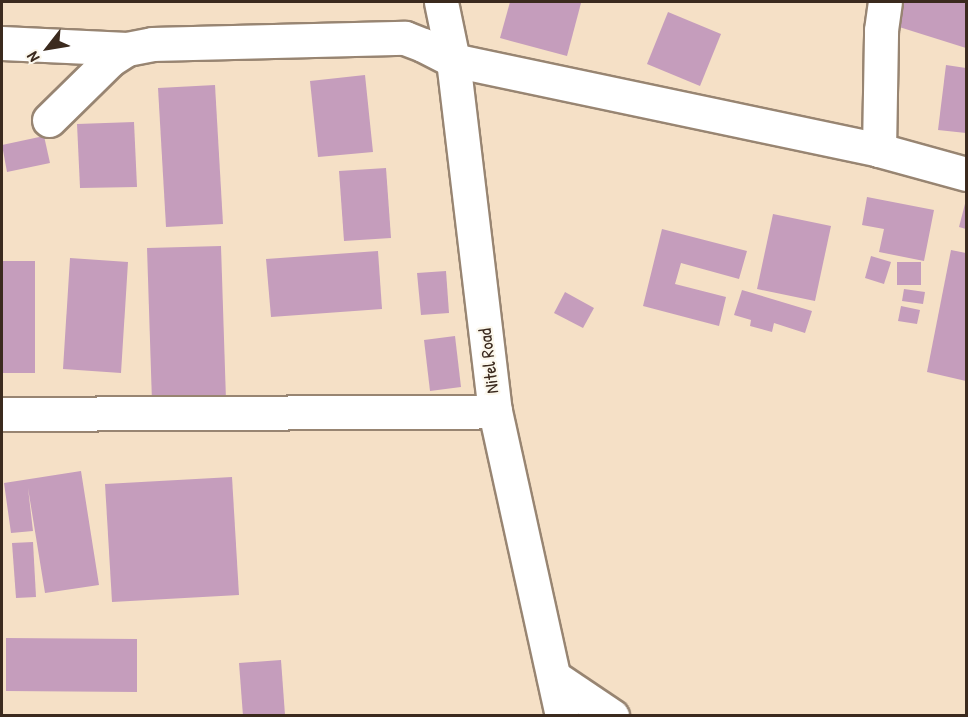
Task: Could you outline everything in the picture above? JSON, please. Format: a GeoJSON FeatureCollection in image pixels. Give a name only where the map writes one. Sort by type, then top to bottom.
{"type":"FeatureCollection","features":[{"type":"Feature","properties":{"kind":"street","name":"Nitel Road"},"geometry":{"type":"LineString","coordinates":[[441,2],[453,60],[495,411],[562,716]]}},
{"type":"Feature","properties":{"kind":"street"},"geometry":{"type":"LineString","coordinates":[[879,150],[881,30],[885,2]]}},
{"type":"Feature","properties":{"kind":"street"},"geometry":{"type":"LineString","coordinates":[[2,43],[127,49],[152,44],[405,38],[453,60],[879,150],[966,174]]}},
{"type":"Feature","properties":{"kind":"street"},"geometry":{"type":"LineString","coordinates":[[49,120],[110,60],[127,49]]}},
{"type":"Feature","properties":{"kind":"street"},"geometry":{"type":"LineString","coordinates":[[2,414],[495,411]]}},
{"type":"Feature","properties":{"kind":"street"},"geometry":{"type":"LineString","coordinates":[[554,677],[612,716]]}},
{"type":"Feature","properties":{"kind":"building"},"geometry":{"type":"Polygon","coordinates":[[[510,2],[581,3],[567,56],[500,38],[510,2]]]}},
{"type":"Feature","properties":{"kind":"building"},"geometry":{"type":"Polygon","coordinates":[[[903,2],[966,2],[966,48],[896,26],[903,2]]]}},
{"type":"Feature","properties":{"kind":"building"},"geometry":{"type":"Polygon","coordinates":[[[668,12],[721,34],[700,86],[647,64],[668,12]]]}},
{"type":"Feature","properties":{"kind":"building"},"geometry":{"type":"Polygon","coordinates":[[[946,65],[966,68],[966,133],[938,130],[946,65]]]}},
{"type":"Feature","properties":{"kind":"building"},"geometry":{"type":"Polygon","coordinates":[[[365,75],[373,152],[318,157],[310,81],[365,75]]]}},
{"type":"Feature","properties":{"kind":"building"},"geometry":{"type":"Polygon","coordinates":[[[215,85],[223,224],[166,227],[158,88],[215,85]]]}},
{"type":"Feature","properties":{"kind":"building"},"geometry":{"type":"Polygon","coordinates":[[[134,122],[137,187],[80,188],[77,124],[134,122]]]}},
{"type":"Feature","properties":{"kind":"building"},"geometry":{"type":"Polygon","coordinates":[[[44,136],[50,163],[7,172],[2,145],[44,136]]]}},
{"type":"Feature","properties":{"kind":"building"},"geometry":{"type":"Polygon","coordinates":[[[386,168],[391,238],[344,241],[339,171],[386,168]]]}},
{"type":"Feature","properties":{"kind":"building"},"geometry":{"type":"Polygon","coordinates":[[[867,197],[934,210],[924,261],[879,252],[884,229],[862,225],[867,197]]]}},
{"type":"Feature","properties":{"kind":"building"},"geometry":{"type":"Polygon","coordinates":[[[966,200],[966,229],[959,227],[966,200]]]}},
{"type":"Feature","properties":{"kind":"building"},"geometry":{"type":"Polygon","coordinates":[[[773,214],[831,226],[815,301],[757,289],[773,214]]]}},
{"type":"Feature","properties":{"kind":"building"},"geometry":{"type":"Polygon","coordinates":[[[662,229],[747,251],[739,279],[681,263],[675,284],[726,297],[719,326],[643,306],[662,229]]]}},
{"type":"Feature","properties":{"kind":"building"},"geometry":{"type":"Polygon","coordinates":[[[221,246],[226,400],[152,402],[147,248],[221,246]]]}},
{"type":"Feature","properties":{"kind":"building"},"geometry":{"type":"Polygon","coordinates":[[[951,250],[966,253],[966,381],[927,372],[951,250]]]}},
{"type":"Feature","properties":{"kind":"building"},"geometry":{"type":"Polygon","coordinates":[[[378,251],[382,309],[271,317],[266,259],[378,251]]]}},
{"type":"Feature","properties":{"kind":"building"},"geometry":{"type":"Polygon","coordinates":[[[871,256],[891,262],[884,284],[865,278],[871,256]]]}},
{"type":"Feature","properties":{"kind":"building"},"geometry":{"type":"Polygon","coordinates":[[[70,258],[128,262],[121,373],[63,369],[70,258]]]}},
{"type":"Feature","properties":{"kind":"building"},"geometry":{"type":"Polygon","coordinates":[[[2,261],[35,261],[35,373],[2,373],[2,261]]]}},
{"type":"Feature","properties":{"kind":"building"},"geometry":{"type":"Polygon","coordinates":[[[897,262],[921,262],[921,285],[897,285],[897,262]]]}},
{"type":"Feature","properties":{"kind":"building"},"geometry":{"type":"Polygon","coordinates":[[[446,271],[449,313],[421,315],[417,273],[446,271]]]}},
{"type":"Feature","properties":{"kind":"building"},"geometry":{"type":"Polygon","coordinates":[[[904,289],[925,292],[923,304],[902,301],[904,289]]]}},
{"type":"Feature","properties":{"kind":"building"},"geometry":{"type":"Polygon","coordinates":[[[742,290],[812,311],[805,333],[774,323],[772,332],[750,326],[751,320],[734,315],[742,290]]]}},
{"type":"Feature","properties":{"kind":"building"},"geometry":{"type":"Polygon","coordinates":[[[565,292],[594,308],[583,328],[554,313],[565,292]]]}},
{"type":"Feature","properties":{"kind":"building"},"geometry":{"type":"Polygon","coordinates":[[[901,306],[920,310],[917,324],[898,321],[901,306]]]}},
{"type":"Feature","properties":{"kind":"building"},"geometry":{"type":"Polygon","coordinates":[[[455,336],[461,387],[430,391],[424,340],[455,336]]]}},
{"type":"Feature","properties":{"kind":"building"},"geometry":{"type":"Polygon","coordinates":[[[81,471],[99,585],[45,593],[28,488],[33,531],[11,533],[4,483],[81,471]]]}},
{"type":"Feature","properties":{"kind":"building"},"geometry":{"type":"Polygon","coordinates":[[[232,477],[239,595],[112,602],[105,484],[232,477]]]}},
{"type":"Feature","properties":{"kind":"building"},"geometry":{"type":"Polygon","coordinates":[[[33,542],[36,597],[16,598],[12,543],[33,542]]]}},
{"type":"Feature","properties":{"kind":"building"},"geometry":{"type":"Polygon","coordinates":[[[6,638],[137,639],[137,692],[6,691],[6,638]]]}},
{"type":"Feature","properties":{"kind":"building"},"geometry":{"type":"Polygon","coordinates":[[[281,660],[285,715],[243,716],[239,663],[281,660]]]}}]}
